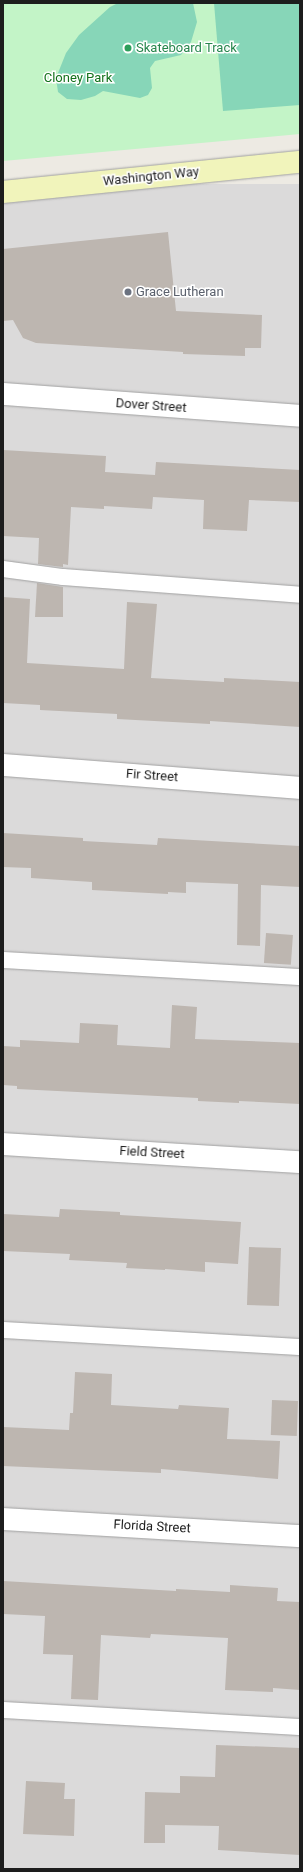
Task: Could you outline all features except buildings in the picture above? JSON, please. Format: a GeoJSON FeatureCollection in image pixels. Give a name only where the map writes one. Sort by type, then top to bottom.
{"type":"FeatureCollection","features":[{"type":"Feature","properties":{"kind":"main road","name":"Washington Way"},"geometry":{"type":"LineString","coordinates":[[3,192],[300,162]]}},
{"type":"Feature","properties":{"kind":"street","name":"Dover Street"},"geometry":{"type":"LineString","coordinates":[[3,394],[300,416]]}},
{"type":"Feature","properties":{"kind":"street","name":"Fir Street"},"geometry":{"type":"LineString","coordinates":[[3,765],[300,788]]}},
{"type":"Feature","properties":{"kind":"street","name":"Field Street"},"geometry":{"type":"LineString","coordinates":[[3,1144],[300,1162]]}},
{"type":"Feature","properties":{"kind":"street","name":"Florida Street"},"geometry":{"type":"LineString","coordinates":[[3,1519],[300,1536]]}},
{"type":"Feature","properties":{"kind":"lane"},"geometry":{"type":"LineString","coordinates":[[3,569],[63,577],[300,595]]}},
{"type":"Feature","properties":{"kind":"lane"},"geometry":{"type":"LineString","coordinates":[[3,960],[300,977]]}},
{"type":"Feature","properties":{"kind":"lane"},"geometry":{"type":"LineString","coordinates":[[3,1330],[300,1347]]}},
{"type":"Feature","properties":{"kind":"lane"},"geometry":{"type":"LineString","coordinates":[[3,1710],[300,1727]]}},
{"type":"Feature","properties":{"kind":"shaded area"},"geometry":{"type":"Polygon","coordinates":[[[3,184],[300,184],[300,1869],[3,1869],[3,184]]]}},
{"type":"Feature","properties":{"kind":"green space","name":"Cloney Park"},"geometry":{"type":"Polygon","coordinates":[[[3,3],[300,3],[300,134],[3,161],[3,3]]]}},
{"type":"Feature","properties":{"kind":"green space","name":"Skateboard Track"},"geometry":{"type":"Polygon","coordinates":[[[118,3],[193,3],[197,22],[191,42],[181,55],[155,61],[150,68],[152,88],[148,95],[140,98],[103,91],[95,96],[81,100],[67,99],[58,92],[56,78],[66,53],[79,35],[110,7],[118,3]]]}},
{"type":"Feature","properties":{"kind":"green space"},"geometry":{"type":"Polygon","coordinates":[[[214,3],[300,3],[300,105],[223,111],[214,3]]]}},
{"type":"Feature","properties":{"kind":"place","name":"Skateboard Track"},"geometry":{"type":"Point","coordinates":[128,48]}},
{"type":"Feature","properties":{"kind":"place","name":"Grace Lutheran"},"geometry":{"type":"Point","coordinates":[128,292]}}]}
